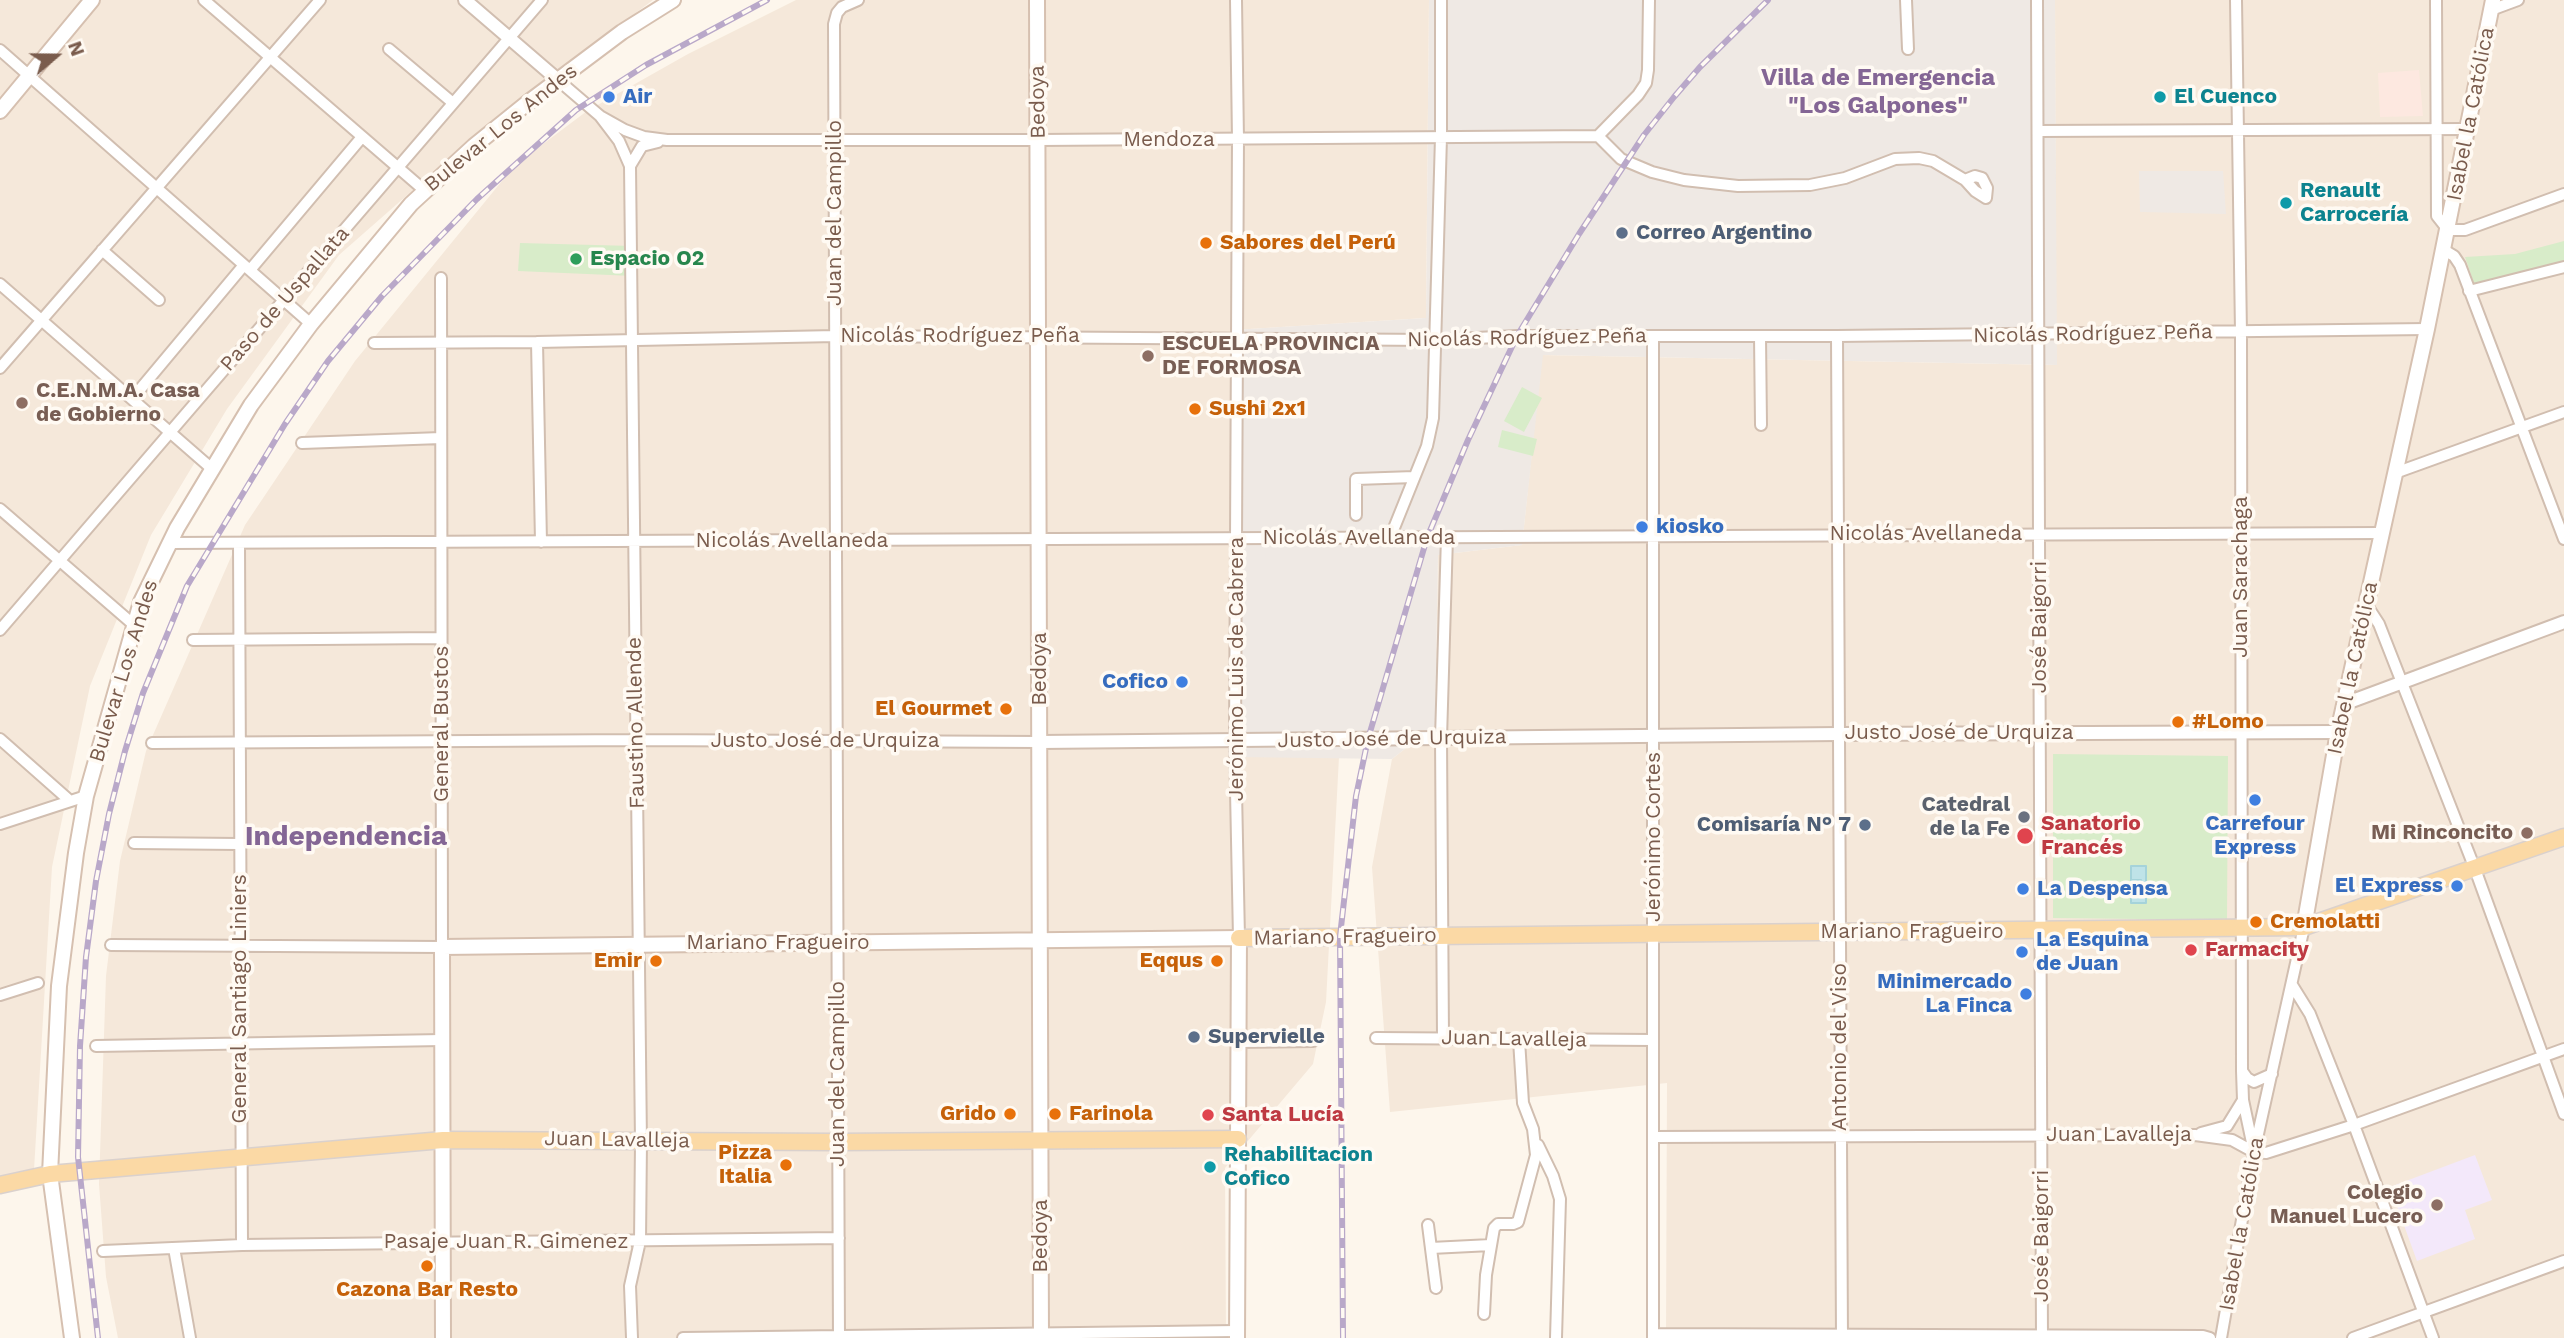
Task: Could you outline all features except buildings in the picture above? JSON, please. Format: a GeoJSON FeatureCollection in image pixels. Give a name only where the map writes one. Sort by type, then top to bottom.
{"type":"FeatureCollection","features":[{"type":"Feature","properties":{"kind":"main road"},"geometry":{"type":"LineString","coordinates":[[0,111],[92,0]]}},
{"type":"Feature","properties":{"kind":"main road","name":"Bulevar Los Andes"},"geometry":{"type":"LineString","coordinates":[[72,1338],[50,1174],[59,986],[86,796],[141,602],[169,543],[211,468],[251,405],[311,324],[424,190],[474,146],[558,80],[622,32],[673,0]]}},
{"type":"Feature","properties":{"kind":"main road","name":"Bedoya"},"geometry":{"type":"LineString","coordinates":[[1037,0],[1041,1336]]}},
{"type":"Feature","properties":{"kind":"main road","name":"Isabel la Católica"},"geometry":{"type":"LineString","coordinates":[[2304,928],[2338,732],[2444,250],[2492,5]]}},
{"type":"Feature","properties":{"kind":"main road","name":"Mariano Fragueiro"},"geometry":{"type":"LineString","coordinates":[[442,947],[2304,928],[2564,837]]}},
{"type":"Feature","properties":{"kind":"main road","name":"Jerónimo Luis de Cabrera"},"geometry":{"type":"LineString","coordinates":[[1237,1334],[1239,938]]}},
{"type":"Feature","properties":{"kind":"main road","name":"General Bustos"},"geometry":{"type":"LineString","coordinates":[[442,947],[443,1338]]}},
{"type":"Feature","properties":{"kind":"main road","name":"Juan Lavalleja"},"geometry":{"type":"LineString","coordinates":[[0,1185],[50,1174],[443,1140],[838,1142],[1238,1139]]}},
{"type":"Feature","properties":{"kind":"street"},"geometry":{"type":"LineString","coordinates":[[204,0],[424,190]]}},
{"type":"Feature","properties":{"kind":"street"},"geometry":{"type":"LineString","coordinates":[[0,368],[320,0]]}},
{"type":"Feature","properties":{"kind":"street"},"geometry":{"type":"LineString","coordinates":[[465,0],[600,116]]}},
{"type":"Feature","properties":{"kind":"street","name":"Paso de Uspallata"},"geometry":{"type":"LineString","coordinates":[[0,630],[542,0]]}},
{"type":"Feature","properties":{"kind":"street","name":"Juan del Campillo"},"geometry":{"type":"LineString","coordinates":[[839,1337],[834,24],[842,7],[858,0]]}},
{"type":"Feature","properties":{"kind":"street","name":"Jerónimo Luis de Cabrera"},"geometry":{"type":"LineString","coordinates":[[1236,0],[1238,139],[1235,742],[1239,938]]}},
{"type":"Feature","properties":{"kind":"street"},"geometry":{"type":"LineString","coordinates":[[1390,538],[1431,434],[1441,137],[1441,0]]}},
{"type":"Feature","properties":{"kind":"street"},"geometry":{"type":"LineString","coordinates":[[1649,0],[1646,83],[1638,95],[1598,136],[1621,159],[1651,172],[1684,180],[1738,186],[1810,185],[1845,178],[1895,159],[1919,158],[1933,161],[1965,180]]}},
{"type":"Feature","properties":{"kind":"street"},"geometry":{"type":"LineString","coordinates":[[1906,0],[1908,49]]}},
{"type":"Feature","properties":{"kind":"street","name":"José Baigorri"},"geometry":{"type":"LineString","coordinates":[[2037,0],[2042,1337]]}},
{"type":"Feature","properties":{"kind":"street","name":"Juan Sarachaga"},"geometry":{"type":"LineString","coordinates":[[2236,0],[2241,332],[2242,1071],[2243,1100],[2254,1152]]}},
{"type":"Feature","properties":{"kind":"street"},"geometry":{"type":"LineString","coordinates":[[2436,0],[2437,216],[2448,230],[2465,230],[2564,194]]}},
{"type":"Feature","properties":{"kind":"street"},"geometry":{"type":"LineString","coordinates":[[2492,5],[2518,0]]}},
{"type":"Feature","properties":{"kind":"street"},"geometry":{"type":"LineString","coordinates":[[389,49],[453,103]]}},
{"type":"Feature","properties":{"kind":"street"},"geometry":{"type":"LineString","coordinates":[[0,50],[311,324]]}},
{"type":"Feature","properties":{"kind":"street","name":"Mendoza"},"geometry":{"type":"LineString","coordinates":[[600,116],[644,137],[667,140],[1598,136]]}},
{"type":"Feature","properties":{"kind":"street","name":"Faustino Allende"},"geometry":{"type":"LineString","coordinates":[[600,116],[619,141],[630,166],[640,1142],[640,1241],[630,1286],[632,1338]]}},
{"type":"Feature","properties":{"kind":"street"},"geometry":{"type":"LineString","coordinates":[[2038,131],[2467,130]]}},
{"type":"Feature","properties":{"kind":"street"},"geometry":{"type":"LineString","coordinates":[[132,399],[362,137]]}},
{"type":"Feature","properties":{"kind":"street","name":"Mendoza"},"geometry":{"type":"LineString","coordinates":[[630,166],[642,146],[667,140]]}},
{"type":"Feature","properties":{"kind":"street"},"geometry":{"type":"LineString","coordinates":[[102,250],[159,300]]}},
{"type":"Feature","properties":{"kind":"street"},"geometry":{"type":"LineString","coordinates":[[2444,250],[2454,256],[2460,265],[2564,539]]}},
{"type":"Feature","properties":{"kind":"street"},"geometry":{"type":"LineString","coordinates":[[2469,291],[2564,267]]}},
{"type":"Feature","properties":{"kind":"street","name":"General Bustos"},"geometry":{"type":"LineString","coordinates":[[441,278],[442,947]]}},
{"type":"Feature","properties":{"kind":"street"},"geometry":{"type":"LineString","coordinates":[[0,284],[211,468]]}},
{"type":"Feature","properties":{"kind":"street","name":"Nicolás Rodríguez Peña"},"geometry":{"type":"LineString","coordinates":[[374,343],[836,335],[1435,340],[1517,336],[1837,336],[2427,329]]}},
{"type":"Feature","properties":{"kind":"street","name":"Jerónimo Cortes"},"geometry":{"type":"LineString","coordinates":[[1653,336],[1653,1336]]}},
{"type":"Feature","properties":{"kind":"street"},"geometry":{"type":"LineString","coordinates":[[1760,336],[1761,425]]}},
{"type":"Feature","properties":{"kind":"street","name":"Antonio del Viso"},"geometry":{"type":"LineString","coordinates":[[1837,336],[1842,1336]]}},
{"type":"Feature","properties":{"kind":"street"},"geometry":{"type":"LineString","coordinates":[[537,342],[541,542]]}},
{"type":"Feature","properties":{"kind":"street"},"geometry":{"type":"LineString","coordinates":[[2395,473],[2564,412]]}},
{"type":"Feature","properties":{"kind":"street"},"geometry":{"type":"LineString","coordinates":[[302,443],[441,438]]}},
{"type":"Feature","properties":{"kind":"street"},"geometry":{"type":"LineString","coordinates":[[1356,515],[1356,479],[1414,477]]}},
{"type":"Feature","properties":{"kind":"street"},"geometry":{"type":"LineString","coordinates":[[0,509],[134,625]]}},
{"type":"Feature","properties":{"kind":"street","name":"Nicolás Avellaneda"},"geometry":{"type":"LineString","coordinates":[[169,543],[2382,533]]}},
{"type":"Feature","properties":{"kind":"street"},"geometry":{"type":"LineString","coordinates":[[1443,1038],[1441,738],[1447,537]]}},
{"type":"Feature","properties":{"kind":"street","name":"General Santiago Liniers"},"geometry":{"type":"LineString","coordinates":[[239,543],[242,1245]]}},
{"type":"Feature","properties":{"kind":"street"},"geometry":{"type":"LineString","coordinates":[[2366,604],[2379,624],[2475,869],[2564,1114]]}},
{"type":"Feature","properties":{"kind":"street"},"geometry":{"type":"LineString","coordinates":[[2344,704],[2564,622]]}},
{"type":"Feature","properties":{"kind":"street"},"geometry":{"type":"LineString","coordinates":[[193,639],[239,641],[442,638]]}},
{"type":"Feature","properties":{"kind":"street","name":"Justo José de Urquiza"},"geometry":{"type":"LineString","coordinates":[[152,743],[636,740],[1235,742],[1839,734],[2338,732]]}},
{"type":"Feature","properties":{"kind":"street"},"geometry":{"type":"LineString","coordinates":[[0,739],[69,800]]}},
{"type":"Feature","properties":{"kind":"street"},"geometry":{"type":"LineString","coordinates":[[0,824],[86,796]]}},
{"type":"Feature","properties":{"kind":"street"},"geometry":{"type":"LineString","coordinates":[[134,843],[239,844]]}},
{"type":"Feature","properties":{"kind":"street","name":"Isabel la Católica"},"geometry":{"type":"LineString","coordinates":[[2221,1338],[2254,1152],[2304,928]]}},
{"type":"Feature","properties":{"kind":"street","name":"Mariano Fragueiro"},"geometry":{"type":"LineString","coordinates":[[111,945],[442,947]]}},
{"type":"Feature","properties":{"kind":"street"},"geometry":{"type":"LineString","coordinates":[[0,995],[38,983]]}},
{"type":"Feature","properties":{"kind":"street"},"geometry":{"type":"LineString","coordinates":[[2292,985],[2310,1014],[2433,1338]]}},
{"type":"Feature","properties":{"kind":"street","name":"Juan Lavalleja"},"geometry":{"type":"LineString","coordinates":[[1376,1038],[1653,1040]]}},
{"type":"Feature","properties":{"kind":"street"},"geometry":{"type":"LineString","coordinates":[[96,1046],[442,1040]]}},
{"type":"Feature","properties":{"kind":"street"},"geometry":{"type":"LineString","coordinates":[[1519,1040],[1523,1103],[1560,1199],[1556,1338]]}},
{"type":"Feature","properties":{"kind":"street"},"geometry":{"type":"LineString","coordinates":[[1238,1042],[1313,1041]]}},
{"type":"Feature","properties":{"kind":"street"},"geometry":{"type":"LineString","coordinates":[[2254,1152],[2273,1151],[2354,1125],[2564,1049]]}},
{"type":"Feature","properties":{"kind":"street"},"geometry":{"type":"LineString","coordinates":[[2242,1071],[2247,1079],[2254,1082],[2272,1074]]}},
{"type":"Feature","properties":{"kind":"street"},"geometry":{"type":"LineString","coordinates":[[2195,1135],[2227,1126],[2243,1100]]}},
{"type":"Feature","properties":{"kind":"street","name":"Juan Lavalleja"},"geometry":{"type":"LineString","coordinates":[[1654,1137],[2195,1135],[2232,1140],[2254,1152]]}},
{"type":"Feature","properties":{"kind":"street"},"geometry":{"type":"LineString","coordinates":[[1484,1314],[1493,1228],[1498,1224],[1518,1222],[1536,1155],[1536,1139]]}},
{"type":"Feature","properties":{"kind":"street"},"geometry":{"type":"LineString","coordinates":[[1428,1225],[1436,1288]]}},
{"type":"Feature","properties":{"kind":"street","name":"Pasaje Juan R. Gimenez"},"geometry":{"type":"LineString","coordinates":[[103,1251],[242,1245],[839,1238]]}},
{"type":"Feature","properties":{"kind":"street"},"geometry":{"type":"LineString","coordinates":[[1431,1248],[1491,1245]]}},
{"type":"Feature","properties":{"kind":"street"},"geometry":{"type":"LineString","coordinates":[[174,1248],[190,1338]]}},
{"type":"Feature","properties":{"kind":"street"},"geometry":{"type":"LineString","coordinates":[[2353,1338],[2564,1261]]}},
{"type":"Feature","properties":{"kind":"street"},"geometry":{"type":"LineString","coordinates":[[683,1338],[1237,1334]]}},
{"type":"Feature","properties":{"kind":"street"},"geometry":{"type":"LineString","coordinates":[[1653,1336],[2210,1338]]}},
{"type":"Feature","properties":{"kind":"shaded area"},"geometry":{"type":"Polygon","coordinates":[[[0,0],[653,0],[495,118],[339,255],[227,409],[151,535],[90,686],[52,867],[34,1170],[0,1178],[0,0]]]}},
{"type":"Feature","properties":{"kind":"shaded area"},"geometry":{"type":"Polygon","coordinates":[[[796,0],[1429,0],[1426,318],[1234,330],[1235,757],[1339,757],[1326,1002],[1313,1064],[1225,1168],[1226,1338],[118,1338],[106,1277],[99,1184],[106,976],[120,861],[146,751],[245,525],[355,361],[515,165],[587,111],[688,54],[796,0]]]}},
{"type":"Feature","properties":{"kind":"shaded area"},"geometry":{"type":"Polygon","coordinates":[[[1429,0],[2055,0],[2057,365],[1543,355],[1522,545],[1438,555],[1435,725],[1392,759],[1235,757],[1233,330],[1426,318],[1429,0]]]}},
{"type":"Feature","properties":{"kind":"shaded area"},"geometry":{"type":"Polygon","coordinates":[[[2055,0],[2564,0],[2564,1338],[1666,1338],[1667,1083],[1390,1112],[1372,867],[1392,759],[1435,725],[1438,555],[1522,545],[1542,355],[2056,365],[2055,0]]]}},
{"type":"Feature","properties":{"kind":"shaded area"},"geometry":{"type":"Polygon","coordinates":[[[2419,70],[2423,116],[2380,117],[2378,73],[2419,70]]]}},
{"type":"Feature","properties":{"kind":"shaded area"},"geometry":{"type":"Polygon","coordinates":[[[2139,171],[2223,171],[2226,214],[2140,212],[2139,171]]]}},
{"type":"Feature","properties":{"kind":"shaded area","name":"Colegio Manuel Lucero"},"geometry":{"type":"Polygon","coordinates":[[[2475,1155],[2492,1200],[2465,1210],[2475,1239],[2417,1261],[2390,1187],[2475,1155]]]}},
{"type":"Feature","properties":{"kind":"green space"},"geometry":{"type":"Polygon","coordinates":[[[2564,241],[2564,267],[2476,289],[2465,257],[2515,254],[2564,241]]]}},
{"type":"Feature","properties":{"kind":"green space","name":"Espacio O2"},"geometry":{"type":"Polygon","coordinates":[[[520,243],[633,246],[633,276],[518,271],[520,243]]]}},
{"type":"Feature","properties":{"kind":"green space"},"geometry":{"type":"Polygon","coordinates":[[[1522,387],[1542,398],[1524,432],[1504,421],[1522,387]]]}},
{"type":"Feature","properties":{"kind":"green space"},"geometry":{"type":"Polygon","coordinates":[[[1502,430],[1537,439],[1533,456],[1498,447],[1502,430]]]}},
{"type":"Feature","properties":{"kind":"green space"},"geometry":{"type":"Polygon","coordinates":[[[2053,754],[2228,756],[2227,920],[2053,918],[2053,754]]]}},
{"type":"Feature","properties":{"kind":"water"},"geometry":{"type":"Polygon","coordinates":[[[2131,866],[2146,866],[2146,903],[2131,903],[2131,889],[2142,887],[2141,880],[2131,880],[2131,866]]]}},
{"type":"Feature","properties":{"kind":"railway"},"geometry":{"type":"LineString","coordinates":[[98,1338],[78,1157],[80,1046],[86,957],[96,881],[125,751],[143,693],[187,586],[285,424],[328,361],[382,296],[477,199],[576,110],[646,65],[767,0]]}},
{"type":"Feature","properties":{"kind":"railway"},"geometry":{"type":"LineString","coordinates":[[1343,1338],[1340,936],[1356,796],[1368,739],[1427,538],[1468,440],[1517,336],[1579,234],[1644,135],[1674,97],[1700,67],[1768,0]]}},
{"type":"Feature","properties":{"kind":"place","name":"Air"},"geometry":{"type":"Point","coordinates":[609,97]}},
{"type":"Feature","properties":{"kind":"place","name":"El Cuenco"},"geometry":{"type":"Point","coordinates":[2160,97]}},
{"type":"Feature","properties":{"kind":"place","name":"Renault Carrocería"},"geometry":{"type":"Point","coordinates":[2286,203]}},
{"type":"Feature","properties":{"kind":"place","name":"Correo Argentino"},"geometry":{"type":"Point","coordinates":[1622,233]}},
{"type":"Feature","properties":{"kind":"place","name":"Sabores del Perú"},"geometry":{"type":"Point","coordinates":[1206,243]}},
{"type":"Feature","properties":{"kind":"place","name":"Espacio O2"},"geometry":{"type":"Point","coordinates":[576,259]}},
{"type":"Feature","properties":{"kind":"place","name":"ESCUELA PROVINCIA DE FORMOSA"},"geometry":{"type":"Point","coordinates":[1148,356]}},
{"type":"Feature","properties":{"kind":"place","name":"C.E.N.M.A. Casa de Gobierno"},"geometry":{"type":"Point","coordinates":[22,403]}},
{"type":"Feature","properties":{"kind":"place","name":"Sushi 2x1"},"geometry":{"type":"Point","coordinates":[1195,409]}},
{"type":"Feature","properties":{"kind":"place","name":"kiosko"},"geometry":{"type":"Point","coordinates":[1642,527]}},
{"type":"Feature","properties":{"kind":"place","name":"Cofico"},"geometry":{"type":"Point","coordinates":[1182,682]}},
{"type":"Feature","properties":{"kind":"place","name":"El Gourmet"},"geometry":{"type":"Point","coordinates":[1006,709]}},
{"type":"Feature","properties":{"kind":"place","name":"#Lomo"},"geometry":{"type":"Point","coordinates":[2178,722]}},
{"type":"Feature","properties":{"kind":"place","name":"Carrefour Express"},"geometry":{"type":"Point","coordinates":[2255,800]}},
{"type":"Feature","properties":{"kind":"place","name":"Catedral de la Fe"},"geometry":{"type":"Point","coordinates":[2024,817]}},
{"type":"Feature","properties":{"kind":"place","name":"Comisaría N° 7"},"geometry":{"type":"Point","coordinates":[1865,825]}},
{"type":"Feature","properties":{"kind":"place","name":"Mi Rinconcito"},"geometry":{"type":"Point","coordinates":[2527,833]}},
{"type":"Feature","properties":{"kind":"place","name":"Sanatorio Francés"},"geometry":{"type":"Point","coordinates":[2025,836]}},
{"type":"Feature","properties":{"kind":"place","name":"El Express"},"geometry":{"type":"Point","coordinates":[2457,886]}},
{"type":"Feature","properties":{"kind":"place","name":"La Despensa"},"geometry":{"type":"Point","coordinates":[2023,889]}},
{"type":"Feature","properties":{"kind":"place","name":"Cremolatti"},"geometry":{"type":"Point","coordinates":[2256,922]}},
{"type":"Feature","properties":{"kind":"place","name":"Farmacity"},"geometry":{"type":"Point","coordinates":[2191,950]}},
{"type":"Feature","properties":{"kind":"place","name":"La Esquina de Juan"},"geometry":{"type":"Point","coordinates":[2022,952]}},
{"type":"Feature","properties":{"kind":"place","name":"Emir"},"geometry":{"type":"Point","coordinates":[656,961]}},
{"type":"Feature","properties":{"kind":"place","name":"Eqqus"},"geometry":{"type":"Point","coordinates":[1217,961]}},
{"type":"Feature","properties":{"kind":"place","name":"Minimercado La Finca"},"geometry":{"type":"Point","coordinates":[2026,994]}},
{"type":"Feature","properties":{"kind":"place","name":"Supervielle"},"geometry":{"type":"Point","coordinates":[1194,1037]}},
{"type":"Feature","properties":{"kind":"place","name":"Grido"},"geometry":{"type":"Point","coordinates":[1010,1114]}},
{"type":"Feature","properties":{"kind":"place","name":"Farinola"},"geometry":{"type":"Point","coordinates":[1055,1114]}},
{"type":"Feature","properties":{"kind":"place","name":"Santa Lucía"},"geometry":{"type":"Point","coordinates":[1208,1115]}},
{"type":"Feature","properties":{"kind":"place","name":"Pizza Italia"},"geometry":{"type":"Point","coordinates":[786,1165]}},
{"type":"Feature","properties":{"kind":"place","name":"Rehabilitacion Cofico"},"geometry":{"type":"Point","coordinates":[1210,1167]}},
{"type":"Feature","properties":{"kind":"place","name":"Colegio Manuel Lucero"},"geometry":{"type":"Point","coordinates":[2437,1205]}},
{"type":"Feature","properties":{"kind":"place","name":"Cazona Bar Resto"},"geometry":{"type":"Point","coordinates":[427,1266]}},
{"type":"Feature","properties":{"kind":"district","name":"Villa de Emergencia \"Los Galpones\""},"geometry":{"type":"Point","coordinates":[1878,92]}},
{"type":"Feature","properties":{"kind":"district","name":"Independencia"},"geometry":{"type":"Point","coordinates":[346,837]}}]}
